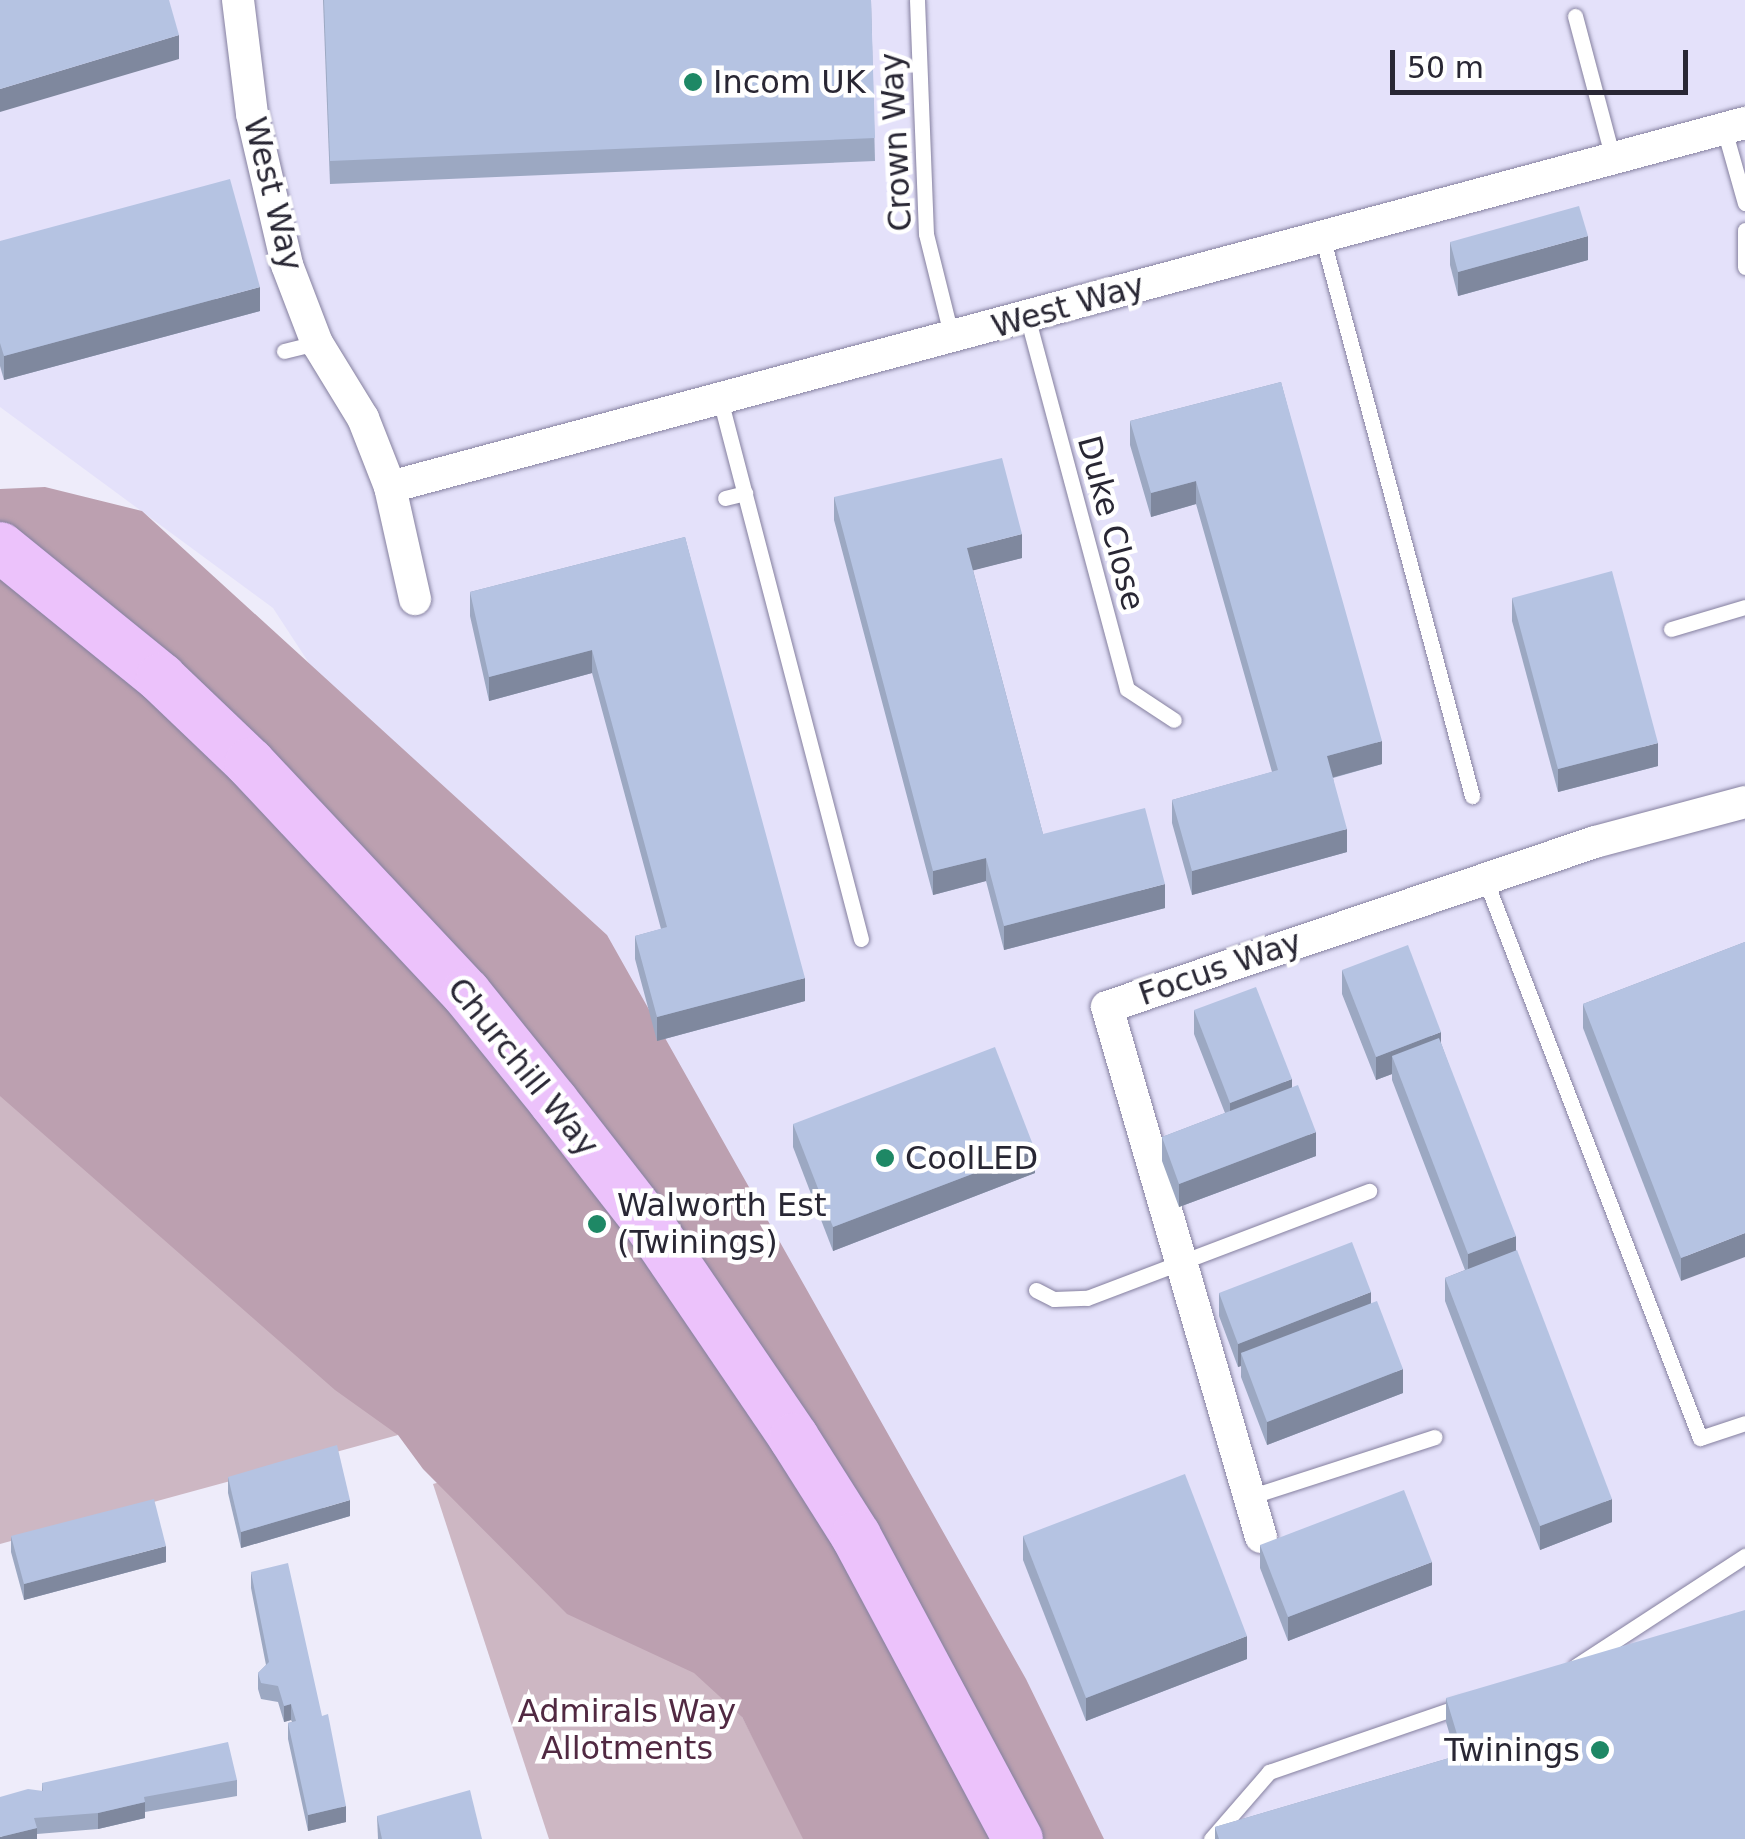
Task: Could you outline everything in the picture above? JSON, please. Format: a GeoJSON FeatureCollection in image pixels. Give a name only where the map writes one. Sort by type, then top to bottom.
{"type":"FeatureCollection","features":[{"type":"Feature","properties":{"kind":"main road","name":"Churchill Way"},"geometry":{"type":"LineString","coordinates":[[0,547],[161,678],[264,777],[466,994],[554,1102],[646,1220],[794,1438],[875,1570],[1018,1839]]}},
{"type":"Feature","properties":{"kind":"street","name":"West Way"},"geometry":{"type":"LineString","coordinates":[[238,0],[268,194],[317,343],[363,418],[390,487],[415,599]]}},
{"type":"Feature","properties":{"kind":"street","name":"West Way"},"geometry":{"type":"LineString","coordinates":[[390,487],[1735,126]]}},
{"type":"Feature","properties":{"kind":"street","name":"Focus Way"},"geometry":{"type":"LineString","coordinates":[[1261,1537],[1106,1007],[1485,879],[1745,802]]}},
{"type":"Feature","properties":{"kind":"lane","name":"Crown Way"},"geometry":{"type":"LineString","coordinates":[[917,0],[926,234],[952,338]]}},
{"type":"Feature","properties":{"kind":"lane"},"geometry":{"type":"LineString","coordinates":[[1576,16],[1613,159]]}},
{"type":"Feature","properties":{"kind":"lane"},"geometry":{"type":"LineString","coordinates":[[1735,126],[1745,203]]}},
{"type":"Feature","properties":{"kind":"lane"},"geometry":{"type":"LineString","coordinates":[[1745,230],[1745,267]]}},
{"type":"Feature","properties":{"kind":"lane"},"geometry":{"type":"LineString","coordinates":[[1322,236],[1472,796]]}},
{"type":"Feature","properties":{"kind":"lane","name":"Duke Close"},"geometry":{"type":"LineString","coordinates":[[1027,316],[1127,689],[1174,720]]}},
{"type":"Feature","properties":{"kind":"lane"},"geometry":{"type":"LineString","coordinates":[[284,351],[317,343]]}},
{"type":"Feature","properties":{"kind":"lane"},"geometry":{"type":"LineString","coordinates":[[720,399],[861,939]]}},
{"type":"Feature","properties":{"kind":"lane"},"geometry":{"type":"LineString","coordinates":[[725,498],[745,493]]}},
{"type":"Feature","properties":{"kind":"lane"},"geometry":{"type":"LineString","coordinates":[[1672,630],[1745,607]]}},
{"type":"Feature","properties":{"kind":"lane"},"geometry":{"type":"LineString","coordinates":[[1485,879],[1700,1438],[1745,1423]]}},
{"type":"Feature","properties":{"kind":"lane"},"geometry":{"type":"LineString","coordinates":[[1036,1290],[1054,1299],[1087,1298],[1180,1258],[1369,1191]]}},
{"type":"Feature","properties":{"kind":"lane"},"geometry":{"type":"LineString","coordinates":[[1249,1496],[1435,1437]]}},
{"type":"Feature","properties":{"kind":"lane"},"geometry":{"type":"LineString","coordinates":[[1554,1674],[1745,1556]]}},
{"type":"Feature","properties":{"kind":"lane"},"geometry":{"type":"LineString","coordinates":[[1211,1839],[1269,1772],[1483,1698]]}},
{"type":"Feature","properties":{"kind":"shaded area"},"geometry":{"type":"Polygon","coordinates":[[[0,0],[1745,0],[1745,1839],[1078,1839],[273,608],[0,407],[0,0]]]}},
{"type":"Feature","properties":{"kind":"shaded area"},"geometry":{"type":"Polygon","coordinates":[[[45,487],[142,511],[607,935],[1026,1679],[1104,1839],[803,1839],[742,1717],[694,1673],[567,1614],[423,1469],[398,1435],[335,1390],[0,1096],[0,489],[45,487]]]}},
{"type":"Feature","properties":{"kind":"green space"},"geometry":{"type":"Polygon","coordinates":[[[0,599],[398,1435],[0,1544],[0,599]]]}},
{"type":"Feature","properties":{"kind":"green space","name":"Admirals Way Allotments"},"geometry":{"type":"Polygon","coordinates":[[[596,1438],[806,1839],[549,1839],[433,1484],[596,1438]]]}},
{"type":"Feature","properties":{"kind":"building"},"geometry":{"type":"Polygon","coordinates":[[[0,0],[169,0],[179,35],[0,89],[0,0]]]}},
{"type":"Feature","properties":{"kind":"building"},"geometry":{"type":"Polygon","coordinates":[[[324,0],[871,0],[875,138],[330,161],[324,0]]]}},
{"type":"Feature","properties":{"kind":"building"},"geometry":{"type":"Polygon","coordinates":[[[230,179],[260,287],[4,356],[0,343],[0,241],[230,179]]]}},
{"type":"Feature","properties":{"kind":"building"},"geometry":{"type":"Polygon","coordinates":[[[1579,206],[1588,236],[1458,272],[1450,242],[1579,206]]]}},
{"type":"Feature","properties":{"kind":"building"},"geometry":{"type":"Polygon","coordinates":[[[1281,382],[1382,741],[1327,756],[1347,829],[1192,871],[1172,800],[1278,770],[1196,481],[1151,493],[1130,421],[1281,382]]]}},
{"type":"Feature","properties":{"kind":"building"},"geometry":{"type":"Polygon","coordinates":[[[1002,458],[1022,534],[967,548],[1043,834],[1145,808],[1165,884],[1004,926],[986,858],[933,871],[834,497],[1002,458]]]}},
{"type":"Feature","properties":{"kind":"building"},"geometry":{"type":"Polygon","coordinates":[[[685,537],[805,978],[657,1017],[635,936],[667,927],[592,650],[489,677],[470,592],[685,537]]]}},
{"type":"Feature","properties":{"kind":"building"},"geometry":{"type":"Polygon","coordinates":[[[1612,571],[1658,743],[1558,769],[1512,598],[1612,571]]]}},
{"type":"Feature","properties":{"kind":"building"},"geometry":{"type":"Polygon","coordinates":[[[1745,942],[1745,1233],[1681,1258],[1583,1004],[1745,942]]]}},
{"type":"Feature","properties":{"kind":"building"},"geometry":{"type":"Polygon","coordinates":[[[1408,945],[1441,1032],[1376,1057],[1342,970],[1408,945]]]}},
{"type":"Feature","properties":{"kind":"building"},"geometry":{"type":"Polygon","coordinates":[[[1256,987],[1292,1079],[1230,1103],[1194,1010],[1256,987]]]}},
{"type":"Feature","properties":{"kind":"building"},"geometry":{"type":"Polygon","coordinates":[[[1439,1038],[1516,1236],[1468,1254],[1392,1056],[1439,1038]]]}},
{"type":"Feature","properties":{"kind":"building"},"geometry":{"type":"Polygon","coordinates":[[[995,1047],[1035,1150],[833,1227],[793,1124],[995,1047]]]}},
{"type":"Feature","properties":{"kind":"building"},"geometry":{"type":"Polygon","coordinates":[[[1298,1085],[1316,1132],[1179,1184],[1162,1137],[1298,1085]]]}},
{"type":"Feature","properties":{"kind":"building"},"geometry":{"type":"Polygon","coordinates":[[[1352,1242],[1371,1292],[1238,1344],[1219,1293],[1352,1242]]]}},
{"type":"Feature","properties":{"kind":"building"},"geometry":{"type":"Polygon","coordinates":[[[1517,1250],[1612,1499],[1540,1526],[1445,1278],[1517,1250]]]}},
{"type":"Feature","properties":{"kind":"building"},"geometry":{"type":"Polygon","coordinates":[[[1377,1301],[1403,1369],[1267,1422],[1241,1353],[1377,1301]]]}},
{"type":"Feature","properties":{"kind":"building"},"geometry":{"type":"Polygon","coordinates":[[[337,1445],[350,1500],[241,1532],[228,1477],[337,1445]]]}},
{"type":"Feature","properties":{"kind":"building"},"geometry":{"type":"Polygon","coordinates":[[[1185,1474],[1247,1636],[1086,1698],[1023,1536],[1185,1474]]]}},
{"type":"Feature","properties":{"kind":"building"},"geometry":{"type":"Polygon","coordinates":[[[1404,1490],[1432,1562],[1288,1617],[1260,1545],[1404,1490]]]}},
{"type":"Feature","properties":{"kind":"building"},"geometry":{"type":"Polygon","coordinates":[[[154,1499],[166,1546],[24,1584],[11,1536],[154,1499]]]}},
{"type":"Feature","properties":{"kind":"building"},"geometry":{"type":"Polygon","coordinates":[[[288,1563],[322,1716],[328,1714],[346,1806],[308,1815],[288,1723],[296,1721],[291,1704],[284,1706],[278,1686],[261,1683],[258,1673],[269,1662],[251,1572],[288,1563]]]}},
{"type":"Feature","properties":{"kind":"building","name":"Twinings"},"geometry":{"type":"Polygon","coordinates":[[[1745,1610],[1745,1839],[1219,1839],[1215,1827],[1463,1754],[1446,1698],[1745,1610]]]}},
{"type":"Feature","properties":{"kind":"building"},"geometry":{"type":"Polygon","coordinates":[[[228,1742],[237,1780],[144,1797],[145,1802],[98,1813],[34,1818],[37,1828],[0,1837],[0,1797],[28,1789],[43,1791],[42,1783],[228,1742]]]}},
{"type":"Feature","properties":{"kind":"building"},"geometry":{"type":"Polygon","coordinates":[[[470,1790],[482,1839],[382,1839],[377,1816],[470,1790]]]}},
{"type":"Feature","properties":{"kind":"place","name":"Incom UK"},"geometry":{"type":"Point","coordinates":[693,82]}},
{"type":"Feature","properties":{"kind":"place","name":"CoolLED"},"geometry":{"type":"Point","coordinates":[885,1158]}},
{"type":"Feature","properties":{"kind":"place","name":"Walworth Est (Twinings)"},"geometry":{"type":"Point","coordinates":[597,1224]}},
{"type":"Feature","properties":{"kind":"place","name":"Twinings"},"geometry":{"type":"Point","coordinates":[1600,1750]}}]}
